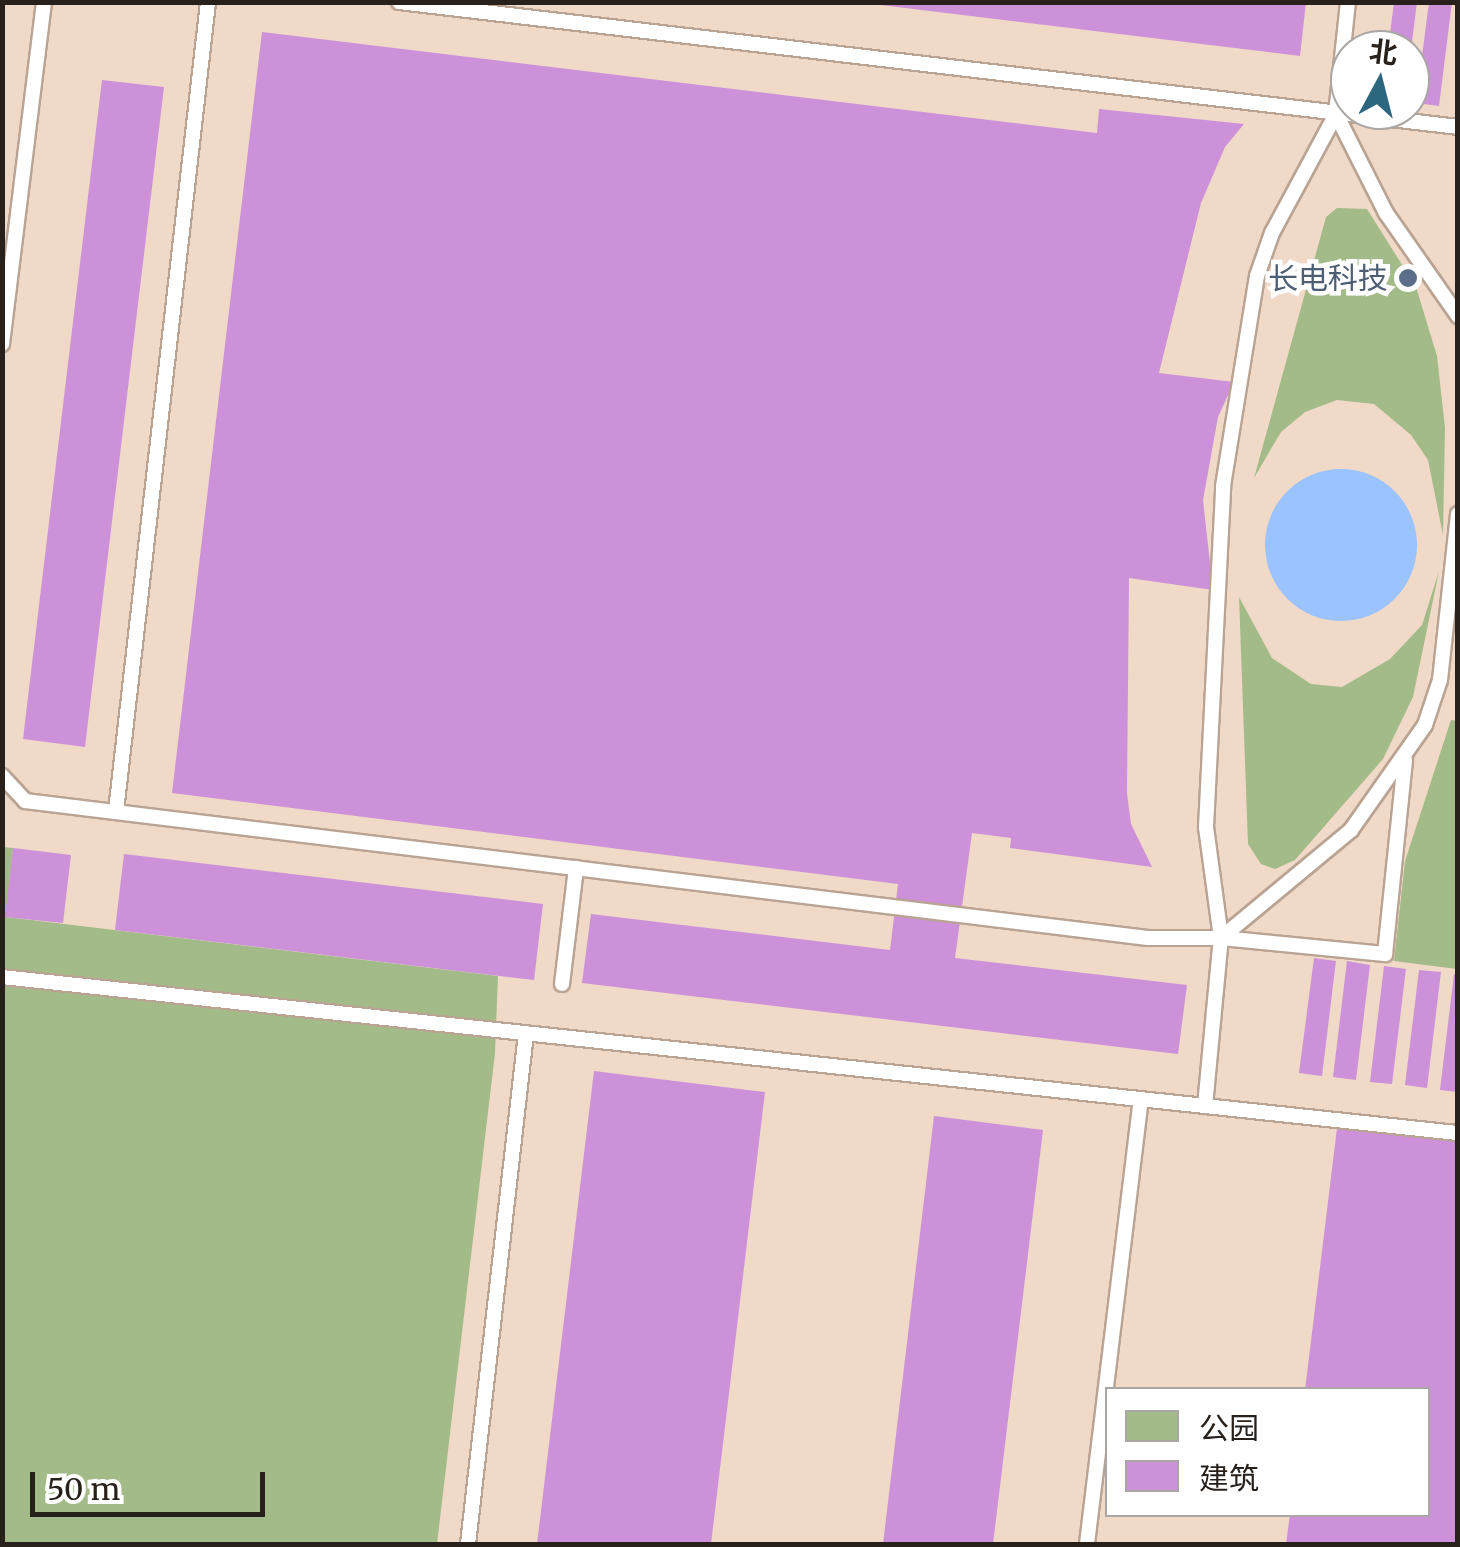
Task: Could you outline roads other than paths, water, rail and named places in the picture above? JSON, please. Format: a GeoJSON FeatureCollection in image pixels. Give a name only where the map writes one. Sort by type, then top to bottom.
{"type":"FeatureCollection","features":[{"type":"Feature","properties":{"kind":"lane"},"geometry":{"type":"LineString","coordinates":[[2,344],[44,2]]}},
{"type":"Feature","properties":{"kind":"lane"},"geometry":{"type":"LineString","coordinates":[[116,811],[208,2]]}},
{"type":"Feature","properties":{"kind":"lane"},"geometry":{"type":"LineString","coordinates":[[399,2],[1330,113]]}},
{"type":"Feature","properties":{"kind":"lane"},"geometry":{"type":"LineString","coordinates":[[1345,30],[1348,2]]}},
{"type":"Feature","properties":{"kind":"lane"},"geometry":{"type":"LineString","coordinates":[[1430,124],[1458,127]]}},
{"type":"Feature","properties":{"kind":"lane"},"geometry":{"type":"LineString","coordinates":[[1205,1106],[1222,938],[1206,826],[1223,486],[1258,276],[1272,233],[1330,125]]}},
{"type":"Feature","properties":{"kind":"lane"},"geometry":{"type":"LineString","coordinates":[[1344,130],[1386,213],[1458,316]]}},
{"type":"Feature","properties":{"kind":"lane"},"geometry":{"type":"LineString","coordinates":[[1222,938],[1351,830],[1405,760],[1440,680],[1452,615],[1458,514]]}},
{"type":"Feature","properties":{"kind":"lane"},"geometry":{"type":"LineString","coordinates":[[2,776],[25,801],[1148,938],[1222,938],[1385,954],[1405,760]]}},
{"type":"Feature","properties":{"kind":"lane"},"geometry":{"type":"LineString","coordinates":[[562,984],[576,868]]}},
{"type":"Feature","properties":{"kind":"lane"},"geometry":{"type":"LineString","coordinates":[[2,977],[1458,1133]]}},
{"type":"Feature","properties":{"kind":"lane"},"geometry":{"type":"LineString","coordinates":[[468,1544],[526,1033]]}},
{"type":"Feature","properties":{"kind":"lane"},"geometry":{"type":"LineString","coordinates":[[1106,1387],[1142,1099]]}},
{"type":"Feature","properties":{"kind":"lane"},"geometry":{"type":"LineString","coordinates":[[1087,1544],[1105,1398]]}},
{"type":"Feature","properties":{"kind":"water"},"geometry":{"type":"Polygon","coordinates":[[[1341,469],[1370,475],[1395,491],[1411,516],[1417,545],[1411,574],[1395,599],[1370,615],[1341,621],[1312,615],[1287,599],[1271,574],[1265,545],[1271,516],[1287,491],[1312,475],[1341,469]]]}},
{"type":"Feature","properties":{"kind":"place","name":"长电科技"},"geometry":{"type":"Point","coordinates":[1408,278]}}]}
